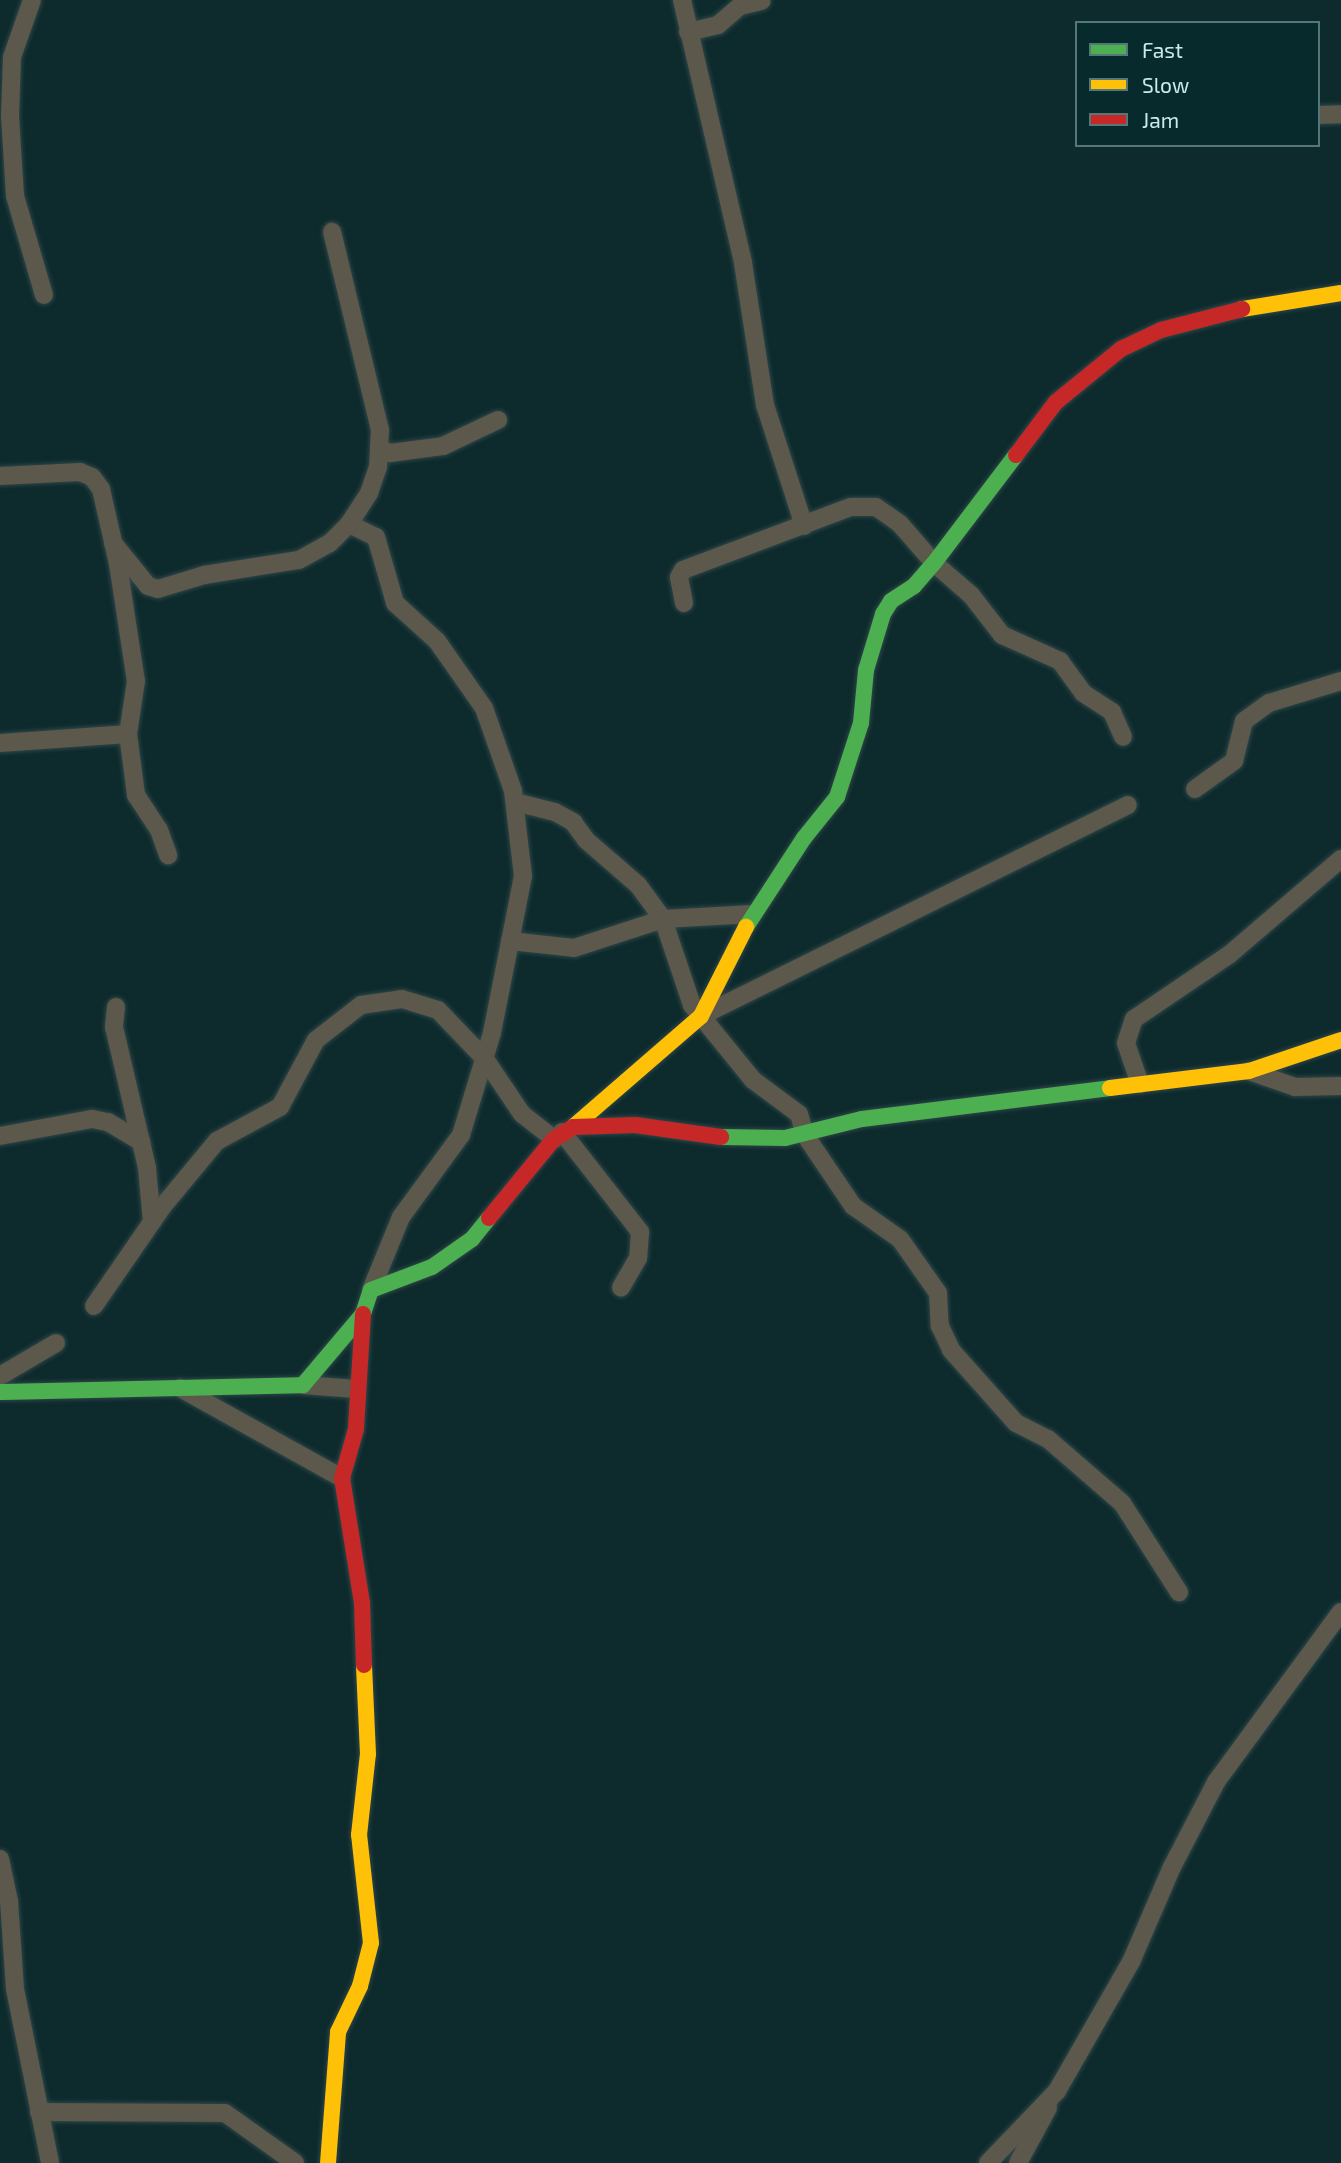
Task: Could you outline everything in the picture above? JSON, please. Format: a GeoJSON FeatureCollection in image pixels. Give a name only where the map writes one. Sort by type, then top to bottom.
{"type":"FeatureCollection","features":[{"type":"Feature","properties":{"kind":"street"},"geometry":{"type":"LineString","coordinates":[[32,0],[12,57],[10,116],[15,196],[44,295]]}},
{"type":"Feature","properties":{"kind":"street"},"geometry":{"type":"LineString","coordinates":[[682,0],[743,262],[765,405],[804,526]]}},
{"type":"Feature","properties":{"kind":"street"},"geometry":{"type":"LineString","coordinates":[[688,32],[718,25],[740,6],[761,1]]}},
{"type":"Feature","properties":{"kind":"street"},"geometry":{"type":"LineString","coordinates":[[1320,115],[1341,114]]}},
{"type":"Feature","properties":{"kind":"street"},"geometry":{"type":"LineString","coordinates":[[113,542],[148,586],[158,589],[204,575],[299,560],[330,543],[349,524],[369,494],[380,449],[379,409],[332,232]]}},
{"type":"Feature","properties":{"kind":"street"},"geometry":{"type":"LineString","coordinates":[[701,1016],[753,914],[804,838],[838,797],[861,723],[866,670],[883,614],[891,601],[914,586],[934,563],[1056,402],[1121,349],[1201,318],[1341,292]]}},
{"type":"Feature","properties":{"kind":"street"},"geometry":{"type":"LineString","coordinates":[[380,449],[390,453],[443,446],[498,420]]}},
{"type":"Feature","properties":{"kind":"street"},"geometry":{"type":"LineString","coordinates":[[0,476],[62,470],[92,477],[100,489],[113,542],[136,681],[128,734],[136,794],[159,830],[168,855]]}},
{"type":"Feature","properties":{"kind":"street"},"geometry":{"type":"LineString","coordinates":[[684,603],[679,577],[683,570],[851,507],[876,507],[900,524],[934,563],[971,596],[1002,635],[1060,661],[1083,693],[1112,712],[1123,737]]}},
{"type":"Feature","properties":{"kind":"street"},"geometry":{"type":"LineString","coordinates":[[328,2163],[338,2032],[360,1986],[371,1943],[370,1906],[359,1835],[368,1754],[362,1603],[342,1478],[356,1429],[356,1389],[363,1314],[401,1217],[461,1135],[485,1059],[523,876],[515,802],[484,708],[437,641],[395,603],[376,537],[349,524]]}},
{"type":"Feature","properties":{"kind":"street"},"geometry":{"type":"LineString","coordinates":[[1195,789],[1234,761],[1244,721],[1269,704],[1341,681]]}},
{"type":"Feature","properties":{"kind":"street"},"geometry":{"type":"LineString","coordinates":[[0,743],[128,734]]}},
{"type":"Feature","properties":{"kind":"street"},"geometry":{"type":"LineString","coordinates":[[515,802],[555,812],[573,822],[591,845],[638,885],[663,919],[692,1005],[753,1080],[799,1114],[805,1135],[853,1206],[900,1239],[938,1293],[940,1326],[951,1350],[1016,1423],[1048,1439],[1122,1503],[1179,1592]]}},
{"type":"Feature","properties":{"kind":"street"},"geometry":{"type":"LineString","coordinates":[[371,1290],[432,1267],[472,1239],[563,1133],[701,1016],[844,942],[1078,834],[1128,805]]}},
{"type":"Feature","properties":{"kind":"street"},"geometry":{"type":"LineString","coordinates":[[1140,1084],[1126,1043],[1134,1019],[1230,954],[1341,859]]}},
{"type":"Feature","properties":{"kind":"street"},"geometry":{"type":"LineString","coordinates":[[510,941],[574,948],[663,919],[753,914]]}},
{"type":"Feature","properties":{"kind":"street"},"geometry":{"type":"LineString","coordinates":[[94,1306],[152,1222],[217,1142],[280,1107],[316,1040],[361,1005],[379,1000],[419,1001],[458,1026],[485,1059],[522,1114],[563,1133],[639,1232],[638,1258],[621,1287]]}},
{"type":"Feature","properties":{"kind":"street"},"geometry":{"type":"LineString","coordinates":[[116,1007],[117,1045],[141,1142],[152,1222]]}},
{"type":"Feature","properties":{"kind":"street"},"geometry":{"type":"LineString","coordinates":[[563,1133],[635,1125],[740,1140],[805,1135],[862,1119],[1249,1071],[1341,1040]]}},
{"type":"Feature","properties":{"kind":"street"},"geometry":{"type":"LineString","coordinates":[[1249,1071],[1295,1087],[1341,1086]]}},
{"type":"Feature","properties":{"kind":"street"},"geometry":{"type":"LineString","coordinates":[[0,1136],[92,1119],[108,1122],[141,1142]]}},
{"type":"Feature","properties":{"kind":"street"},"geometry":{"type":"LineString","coordinates":[[303,1385],[363,1314]]}},
{"type":"Feature","properties":{"kind":"street"},"geometry":{"type":"LineString","coordinates":[[0,1376],[56,1343]]}},
{"type":"Feature","properties":{"kind":"street"},"geometry":{"type":"LineString","coordinates":[[0,1392],[303,1385],[356,1389]]}},
{"type":"Feature","properties":{"kind":"street"},"geometry":{"type":"LineString","coordinates":[[180,1388],[342,1478]]}},
{"type":"Feature","properties":{"kind":"street"},"geometry":{"type":"LineString","coordinates":[[1017,2163],[1131,1962],[1172,1867],[1216,1782],[1341,1612]]}},
{"type":"Feature","properties":{"kind":"street"},"geometry":{"type":"LineString","coordinates":[[0,1858],[9,1901],[15,1989],[50,2163]]}},
{"type":"Feature","properties":{"kind":"street"},"geometry":{"type":"LineString","coordinates":[[988,2163],[1057,2091]]}},
{"type":"Feature","properties":{"kind":"street"},"geometry":{"type":"LineString","coordinates":[[39,2112],[225,2113],[295,2163]]}},
{"type":"Feature","properties":{"kind":"traffic: fast"},"geometry":{"type":"LineString","coordinates":[[746,927],[804,838],[837,797],[861,723],[866,670],[883,614],[891,601],[914,586],[934,563],[1016,455]]}},
{"type":"Feature","properties":{"kind":"traffic: fast"},"geometry":{"type":"LineString","coordinates":[[721,1137],[785,1138],[862,1119],[1110,1088]]}},
{"type":"Feature","properties":{"kind":"traffic: fast"},"geometry":{"type":"LineString","coordinates":[[0,1392],[303,1385],[363,1314],[371,1290],[432,1267],[472,1239],[489,1218]]}},
{"type":"Feature","properties":{"kind":"traffic: slow"},"geometry":{"type":"LineString","coordinates":[[1242,309],[1341,293]]}},
{"type":"Feature","properties":{"kind":"traffic: slow"},"geometry":{"type":"LineString","coordinates":[[573,1127],[701,1016],[746,927]]}},
{"type":"Feature","properties":{"kind":"traffic: slow"},"geometry":{"type":"LineString","coordinates":[[1110,1088],[1249,1071],[1341,1040]]}},
{"type":"Feature","properties":{"kind":"traffic: slow"},"geometry":{"type":"LineString","coordinates":[[328,2163],[338,2032],[360,1986],[371,1943],[359,1835],[368,1754],[364,1665]]}},
{"type":"Feature","properties":{"kind":"traffic: jam"},"geometry":{"type":"LineString","coordinates":[[1016,455],[1056,402],[1121,349],[1161,330],[1242,309]]}},
{"type":"Feature","properties":{"kind":"traffic: jam"},"geometry":{"type":"LineString","coordinates":[[489,1218],[554,1139],[573,1127],[635,1125],[721,1137]]}},
{"type":"Feature","properties":{"kind":"traffic: jam"},"geometry":{"type":"LineString","coordinates":[[363,1314],[356,1429],[342,1478],[362,1603],[364,1665]]}}]}
